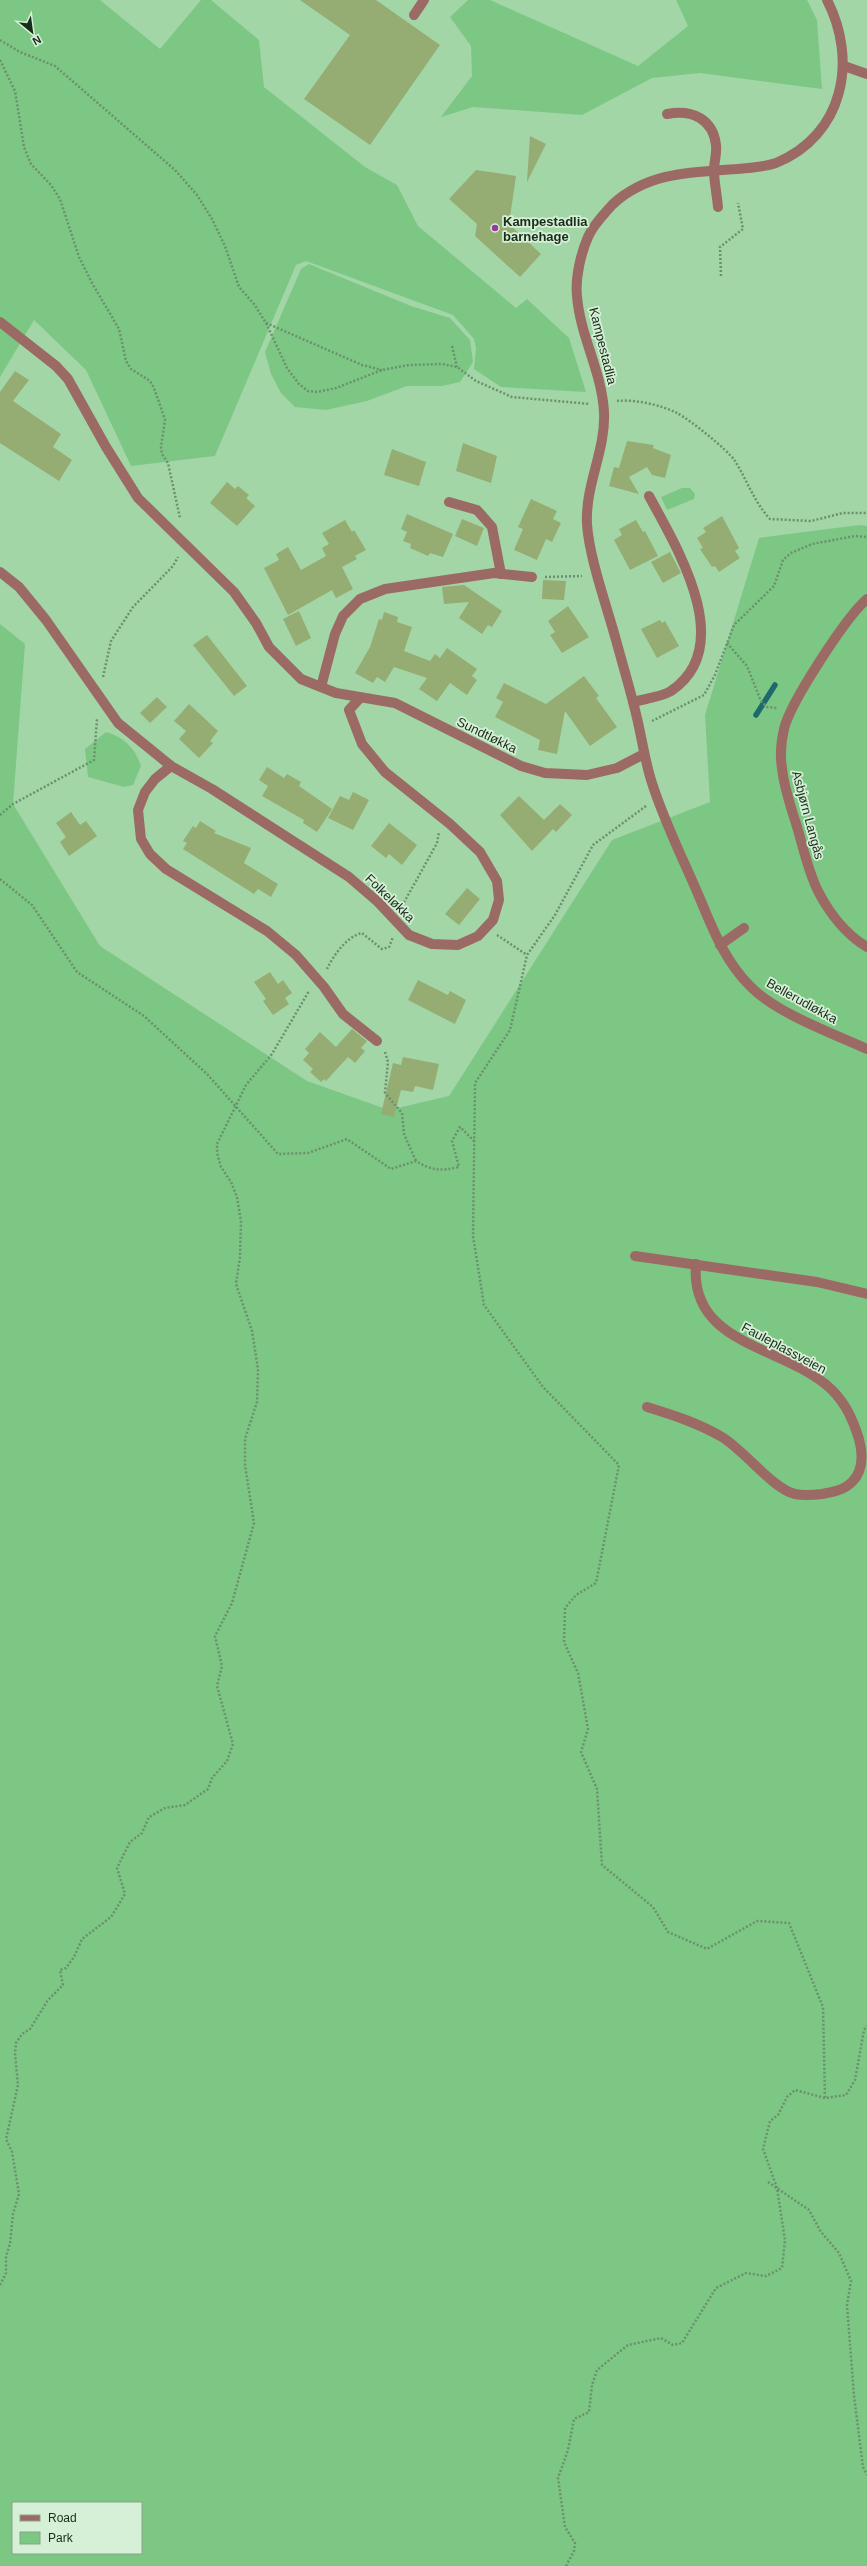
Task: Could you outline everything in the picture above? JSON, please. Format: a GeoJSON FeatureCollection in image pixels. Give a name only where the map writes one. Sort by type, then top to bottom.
{"type":"FeatureCollection","features":[{"type":"Feature","properties":{"kind":"street"},"geometry":{"type":"LineString","coordinates":[[414,15],[424,0]]}},
{"type":"Feature","properties":{"kind":"street","name":"Kampestadlia"},"geometry":{"type":"LineString","coordinates":[[651,782],[639,725],[598,575],[587,524],[590,486],[602,440],[603,403],[599,375],[576,294],[579,271],[589,235],[609,208],[622,196],[643,183],[665,176],[714,170],[760,167],[776,163],[808,142],[823,127],[839,96],[844,66],[841,34],[827,0]]}},
{"type":"Feature","properties":{"kind":"street"},"geometry":{"type":"LineString","coordinates":[[844,66],[867,74]]}},
{"type":"Feature","properties":{"kind":"street"},"geometry":{"type":"LineString","coordinates":[[667,114],[695,114],[706,122],[714,133],[717,147],[714,170],[718,207]]}},
{"type":"Feature","properties":{"kind":"street","name":"Sundtløkka"},"geometry":{"type":"LineString","coordinates":[[0,322],[56,366],[68,379],[106,447],[138,498],[185,542],[234,592],[256,623],[269,647],[301,679],[336,693],[395,703],[521,766],[545,772],[587,774],[617,768],[644,754]]}},
{"type":"Feature","properties":{"kind":"street"},"geometry":{"type":"LineString","coordinates":[[633,702],[670,692],[677,686],[695,663],[703,637],[698,601],[676,546],[649,496]]}},
{"type":"Feature","properties":{"kind":"street"},"geometry":{"type":"LineString","coordinates":[[449,502],[477,510],[492,527],[501,574]]}},
{"type":"Feature","properties":{"kind":"street","name":"Folkeløkka"},"geometry":{"type":"LineString","coordinates":[[0,572],[19,587],[46,620],[100,695],[118,723],[171,766],[212,789],[348,877],[378,902],[409,935],[432,944],[458,945],[478,936],[493,920],[499,900],[497,881],[480,852],[443,818],[385,772],[362,744],[348,710],[360,698]]}},
{"type":"Feature","properties":{"kind":"street"},"geometry":{"type":"LineString","coordinates":[[321,687],[335,634],[343,616],[360,599],[385,589],[501,574],[532,577]]}},
{"type":"Feature","properties":{"kind":"street","name":"Asbjørn Langås"},"geometry":{"type":"LineString","coordinates":[[867,599],[854,614],[791,710],[781,748],[782,768],[810,871],[819,893],[831,913],[846,931],[867,947]]}},
{"type":"Feature","properties":{"kind":"street"},"geometry":{"type":"LineString","coordinates":[[171,766],[155,779],[145,792],[138,810],[141,839],[150,854],[166,869],[267,931],[296,955],[319,981],[343,1014],[377,1041]]}},
{"type":"Feature","properties":{"kind":"street","name":"Bellerudløkka"},"geometry":{"type":"LineString","coordinates":[[651,782],[720,945],[750,987],[766,999],[800,1018],[867,1049]]}},
{"type":"Feature","properties":{"kind":"street"},"geometry":{"type":"LineString","coordinates":[[720,945],[744,928]]}},
{"type":"Feature","properties":{"kind":"street"},"geometry":{"type":"LineString","coordinates":[[635,1256],[817,1282],[867,1294]]}},
{"type":"Feature","properties":{"kind":"street","name":"Fauleplassveien"},"geometry":{"type":"LineString","coordinates":[[647,1408],[698,1424],[724,1438],[748,1456],[779,1486],[795,1494],[810,1495],[839,1491],[850,1484],[860,1471],[862,1449],[852,1418],[841,1399],[826,1385],[802,1369],[733,1336],[718,1326],[707,1312],[699,1296],[695,1276],[696,1264]]}},
{"type":"Feature","properties":{"kind":"path"},"geometry":{"type":"LineString","coordinates":[[0,40],[20,52],[55,66],[175,170],[197,195],[212,219],[225,246],[239,288],[254,304],[266,323],[286,368],[298,384],[308,391],[317,392],[336,388],[382,370],[409,365],[457,367],[476,381],[512,397],[584,404],[623,400],[653,405],[677,413],[722,447],[735,460],[762,511],[770,519],[812,521],[843,513],[867,513]]}},
{"type":"Feature","properties":{"kind":"path"},"geometry":{"type":"LineString","coordinates":[[0,60],[15,91],[24,147],[31,164],[51,185],[60,199],[79,257],[92,283],[119,329],[126,361],[131,369],[150,381],[154,388],[165,420],[161,447],[162,454],[168,463],[185,542],[173,566],[133,607],[111,641],[100,695],[94,760],[13,804],[0,815]]}},
{"type":"Feature","properties":{"kind":"path"},"geometry":{"type":"LineString","coordinates":[[722,276],[720,246],[743,229],[738,203]]}},
{"type":"Feature","properties":{"kind":"path"},"geometry":{"type":"LineString","coordinates":[[266,323],[362,365],[382,370]]}},
{"type":"Feature","properties":{"kind":"path"},"geometry":{"type":"LineString","coordinates":[[452,346],[457,367]]}},
{"type":"Feature","properties":{"kind":"path"},"geometry":{"type":"LineString","coordinates":[[639,725],[683,707],[704,694],[715,675],[737,620],[774,586],[783,560],[791,553],[812,544],[855,536],[867,537]]}},
{"type":"Feature","properties":{"kind":"path"},"geometry":{"type":"LineString","coordinates":[[532,577],[598,575]]}},
{"type":"Feature","properties":{"kind":"path"},"geometry":{"type":"LineString","coordinates":[[727,643],[747,666],[761,701],[768,707],[791,710]]}},
{"type":"Feature","properties":{"kind":"path"},"geometry":{"type":"LineString","coordinates":[[651,782],[649,805],[593,845],[555,915],[527,955],[510,1030],[475,1083],[473,1236],[484,1305],[543,1387],[618,1465],[596,1583],[576,1595],[565,1608],[564,1642],[578,1673],[588,1729],[581,1752],[597,1789],[602,1865],[653,1907],[668,1932],[707,1949],[757,1921],[789,1923],[823,2007],[824,2098]]}},
{"type":"Feature","properties":{"kind":"path"},"geometry":{"type":"LineString","coordinates":[[0,2285],[6,2273],[6,2256],[10,2244],[13,2214],[19,2194],[12,2152],[6,2139],[18,2085],[15,2054],[16,2043],[22,2034],[30,2029],[48,2000],[63,1985],[60,1970],[66,1968],[74,1957],[82,1939],[111,1917],[125,1894],[117,1868],[130,1842],[142,1833],[149,1817],[164,1808],[185,1805],[208,1789],[212,1778],[227,1761],[233,1744],[217,1686],[222,1666],[215,1636],[232,1603],[254,1523],[245,1465],[245,1439],[257,1402],[258,1369],[252,1331],[236,1284],[240,1257],[241,1221],[237,1197],[217,1153],[217,1144],[246,1084],[272,1054],[336,953],[356,934],[362,933],[382,949],[390,947],[392,940],[391,924],[437,843],[443,818]]}},
{"type":"Feature","properties":{"kind":"path"},"geometry":{"type":"LineString","coordinates":[[0,879],[32,905],[77,972],[144,1016],[236,1104],[278,1154],[308,1152],[347,1139],[391,1169],[416,1161]]}},
{"type":"Feature","properties":{"kind":"path"},"geometry":{"type":"LineString","coordinates":[[486,928],[527,955]]}},
{"type":"Feature","properties":{"kind":"path"},"geometry":{"type":"LineString","coordinates":[[377,1041],[386,1053],[388,1062],[385,1093],[402,1113],[404,1134],[416,1161],[430,1169],[441,1171],[459,1167],[452,1141],[460,1127],[474,1141]]}},
{"type":"Feature","properties":{"kind":"path"},"geometry":{"type":"LineString","coordinates":[[566,2566],[575,2543],[564,2527],[558,2478],[568,2450],[574,2419],[589,2412],[592,2384],[596,2370],[628,2345],[661,2338],[673,2345],[682,2343],[716,2288],[746,2274],[766,2276],[782,2268],[785,2240],[777,2188],[763,2149],[770,2121],[778,2115],[787,2097],[795,2090],[824,2098],[846,2095],[854,2080],[864,2030],[867,2026]]}},
{"type":"Feature","properties":{"kind":"path"},"geometry":{"type":"LineString","coordinates":[[768,2182],[809,2210],[821,2232],[839,2254],[851,2280],[847,2305],[854,2396],[863,2467],[867,2475]]}},
{"type":"Feature","properties":{"kind":"green space"},"geometry":{"type":"Polygon","coordinates":[[[0,0],[100,0],[160,49],[201,0],[211,0],[259,40],[264,87],[365,167],[397,185],[418,226],[516,308],[527,299],[569,338],[586,392],[501,387],[474,369],[476,349],[474,339],[453,315],[306,261],[296,265],[215,456],[131,466],[86,370],[34,320],[0,377],[0,0]]]}},
{"type":"Feature","properties":{"kind":"green space"},"geometry":{"type":"Polygon","coordinates":[[[468,0],[490,0],[638,66],[688,26],[676,0],[807,0],[817,20],[822,89],[700,73],[652,78],[582,115],[473,107],[441,117],[472,76],[471,46],[450,17],[468,0]]]}},
{"type":"Feature","properties":{"kind":"green space"},"geometry":{"type":"Polygon","coordinates":[[[309,264],[411,306],[450,318],[470,340],[473,362],[460,382],[442,386],[407,386],[367,401],[326,410],[295,407],[281,393],[271,374],[265,352],[301,269],[309,264]]]}},
{"type":"Feature","properties":{"kind":"green space"},"geometry":{"type":"Polygon","coordinates":[[[682,488],[690,488],[695,494],[694,499],[667,510],[661,497],[682,488]]]}},
{"type":"Feature","properties":{"kind":"green space"},"geometry":{"type":"Polygon","coordinates":[[[859,525],[867,526],[867,2566],[0,2566],[0,624],[25,644],[13,804],[100,946],[307,1081],[389,1110],[449,1096],[612,840],[710,802],[705,715],[759,538],[859,525]]]}},
{"type":"Feature","properties":{"kind":"green space"},"geometry":{"type":"Polygon","coordinates":[[[106,732],[123,740],[136,754],[141,766],[133,785],[124,787],[88,777],[85,749],[106,732]]]}},
{"type":"Feature","properties":{"kind":"building"},"geometry":{"type":"Polygon","coordinates":[[[300,0],[376,0],[440,45],[370,145],[304,99],[350,35],[300,0]]]}},
{"type":"Feature","properties":{"kind":"building"},"geometry":{"type":"Polygon","coordinates":[[[530,136],[546,144],[527,182],[527,181],[530,136]]]}},
{"type":"Feature","properties":{"kind":"building"},"geometry":{"type":"Polygon","coordinates":[[[476,170],[516,176],[509,224],[541,254],[520,277],[475,236],[477,224],[449,199],[476,170]]]}},
{"type":"Feature","properties":{"kind":"building"},"geometry":{"type":"Polygon","coordinates":[[[15,371],[29,380],[13,401],[61,434],[53,447],[72,460],[59,481],[0,443],[0,392],[15,371]]]}},
{"type":"Feature","properties":{"kind":"building"},"geometry":{"type":"Polygon","coordinates":[[[627,441],[654,445],[653,448],[671,455],[665,478],[652,475],[647,467],[629,477],[639,494],[609,486],[614,467],[619,468],[627,441]]]}},
{"type":"Feature","properties":{"kind":"building"},"geometry":{"type":"Polygon","coordinates":[[[463,443],[497,456],[491,483],[456,471],[463,443]]]}},
{"type":"Feature","properties":{"kind":"building"},"geometry":{"type":"Polygon","coordinates":[[[392,449],[426,462],[419,486],[384,475],[392,449]]]}},
{"type":"Feature","properties":{"kind":"building"},"geometry":{"type":"Polygon","coordinates":[[[227,482],[235,489],[238,486],[249,495],[246,498],[255,506],[237,526],[210,503],[227,482]]]}},
{"type":"Feature","properties":{"kind":"building"},"geometry":{"type":"Polygon","coordinates":[[[531,499],[557,511],[553,519],[561,523],[552,542],[546,539],[537,560],[514,550],[523,529],[518,527],[531,499]]]}},
{"type":"Feature","properties":{"kind":"building"},"geometry":{"type":"Polygon","coordinates":[[[407,514],[453,534],[443,557],[430,553],[428,556],[410,548],[411,544],[403,541],[407,532],[401,529],[407,514]]]}},
{"type":"Feature","properties":{"kind":"building"},"geometry":{"type":"Polygon","coordinates":[[[722,516],[739,548],[735,551],[740,558],[719,572],[715,566],[712,567],[700,549],[703,548],[697,538],[706,532],[703,528],[722,516]]]}},
{"type":"Feature","properties":{"kind":"building"},"geometry":{"type":"Polygon","coordinates":[[[462,519],[484,528],[477,546],[455,536],[462,519]]]}},
{"type":"Feature","properties":{"kind":"building"},"geometry":{"type":"Polygon","coordinates":[[[345,520],[352,532],[354,530],[366,550],[355,556],[357,559],[342,567],[353,589],[336,598],[332,590],[288,615],[264,568],[279,560],[276,554],[288,547],[301,570],[326,556],[322,548],[329,544],[322,533],[345,520]]]}},
{"type":"Feature","properties":{"kind":"building"},"geometry":{"type":"Polygon","coordinates":[[[636,520],[643,532],[645,531],[658,556],[630,570],[614,540],[622,535],[619,529],[636,520]]]}},
{"type":"Feature","properties":{"kind":"building"},"geometry":{"type":"Polygon","coordinates":[[[670,552],[681,573],[663,583],[651,562],[670,552]]]}},
{"type":"Feature","properties":{"kind":"building"},"geometry":{"type":"Polygon","coordinates":[[[543,580],[566,581],[564,600],[542,599],[543,580]]]}},
{"type":"Feature","properties":{"kind":"building"},"geometry":{"type":"Polygon","coordinates":[[[464,585],[502,611],[492,627],[488,625],[482,634],[459,618],[469,602],[444,604],[442,587],[464,585]]]}},
{"type":"Feature","properties":{"kind":"building"},"geometry":{"type":"Polygon","coordinates":[[[568,606],[589,637],[562,653],[550,635],[555,632],[548,621],[568,606]]]}},
{"type":"Feature","properties":{"kind":"building"},"geometry":{"type":"Polygon","coordinates":[[[299,611],[311,638],[296,646],[283,619],[299,611]]]}},
{"type":"Feature","properties":{"kind":"building"},"geometry":{"type":"Polygon","coordinates":[[[384,612],[398,617],[397,622],[412,627],[404,651],[430,661],[435,654],[440,658],[447,648],[477,669],[472,676],[477,680],[467,695],[450,683],[437,701],[419,689],[427,678],[394,667],[385,682],[377,677],[373,683],[355,673],[370,647],[379,619],[382,620],[384,612]]]}},
{"type":"Feature","properties":{"kind":"building"},"geometry":{"type":"Polygon","coordinates":[[[660,620],[662,623],[665,621],[679,646],[657,658],[641,629],[660,620]]]}},
{"type":"Feature","properties":{"kind":"building"},"geometry":{"type":"Polygon","coordinates":[[[207,635],[247,686],[234,696],[193,645],[207,635]]]}},
{"type":"Feature","properties":{"kind":"building"},"geometry":{"type":"Polygon","coordinates":[[[584,676],[599,696],[596,698],[617,727],[590,746],[565,711],[557,754],[538,750],[540,740],[495,717],[503,702],[496,698],[504,683],[546,704],[584,676]]]}},
{"type":"Feature","properties":{"kind":"building"},"geometry":{"type":"Polygon","coordinates":[[[157,697],[167,707],[150,723],[140,713],[157,697]]]}},
{"type":"Feature","properties":{"kind":"building"},"geometry":{"type":"Polygon","coordinates":[[[189,704],[218,731],[210,741],[213,743],[199,758],[179,739],[186,731],[174,721],[189,704]]]}},
{"type":"Feature","properties":{"kind":"building"},"geometry":{"type":"Polygon","coordinates":[[[267,767],[284,778],[287,774],[301,782],[299,786],[332,809],[317,832],[303,823],[304,820],[262,796],[268,786],[259,780],[267,767]]]}},
{"type":"Feature","properties":{"kind":"building"},"geometry":{"type":"Polygon","coordinates":[[[353,792],[369,800],[353,830],[328,818],[340,796],[349,800],[353,792]]]}},
{"type":"Feature","properties":{"kind":"building"},"geometry":{"type":"Polygon","coordinates":[[[519,796],[544,820],[560,804],[572,815],[556,832],[553,829],[532,851],[500,815],[519,796]]]}},
{"type":"Feature","properties":{"kind":"building"},"geometry":{"type":"Polygon","coordinates":[[[71,812],[80,825],[86,821],[97,836],[69,856],[60,842],[66,837],[56,823],[71,812]]]}},
{"type":"Feature","properties":{"kind":"building"},"geometry":{"type":"Polygon","coordinates":[[[200,821],[216,831],[214,833],[251,848],[244,863],[278,884],[271,897],[258,889],[254,894],[183,849],[187,843],[183,841],[193,826],[196,828],[200,821]]]}},
{"type":"Feature","properties":{"kind":"building"},"geometry":{"type":"Polygon","coordinates":[[[389,823],[417,845],[402,865],[389,854],[386,858],[371,846],[389,823]]]}},
{"type":"Feature","properties":{"kind":"building"},"geometry":{"type":"Polygon","coordinates":[[[467,888],[480,899],[459,925],[445,914],[467,888]]]}},
{"type":"Feature","properties":{"kind":"building"},"geometry":{"type":"Polygon","coordinates":[[[270,972],[278,984],[283,980],[292,993],[285,998],[289,1004],[273,1015],[263,1001],[266,999],[254,982],[270,972]]]}},
{"type":"Feature","properties":{"kind":"building"},"geometry":{"type":"Polygon","coordinates":[[[418,980],[448,995],[450,991],[466,1000],[455,1024],[408,1000],[418,980]]]}},
{"type":"Feature","properties":{"kind":"building"},"geometry":{"type":"Polygon","coordinates":[[[352,1029],[367,1041],[361,1048],[365,1051],[355,1063],[348,1057],[326,1081],[324,1079],[321,1082],[310,1072],[313,1069],[303,1060],[309,1053],[305,1049],[320,1032],[336,1047],[352,1029]]]}},
{"type":"Feature","properties":{"kind":"building"},"geometry":{"type":"Polygon","coordinates":[[[403,1057],[439,1064],[433,1090],[415,1086],[413,1092],[401,1090],[394,1117],[381,1114],[393,1063],[401,1065],[403,1057]]]}},
{"type":"Feature","properties":{"kind":"waterway"},"geometry":{"type":"LineString","coordinates":[[756,715],[775,685]]}},
{"type":"Feature","properties":{"kind":"place","name":"Kampestadlia barnehage"},"geometry":{"type":"Point","coordinates":[495,228]}}]}
